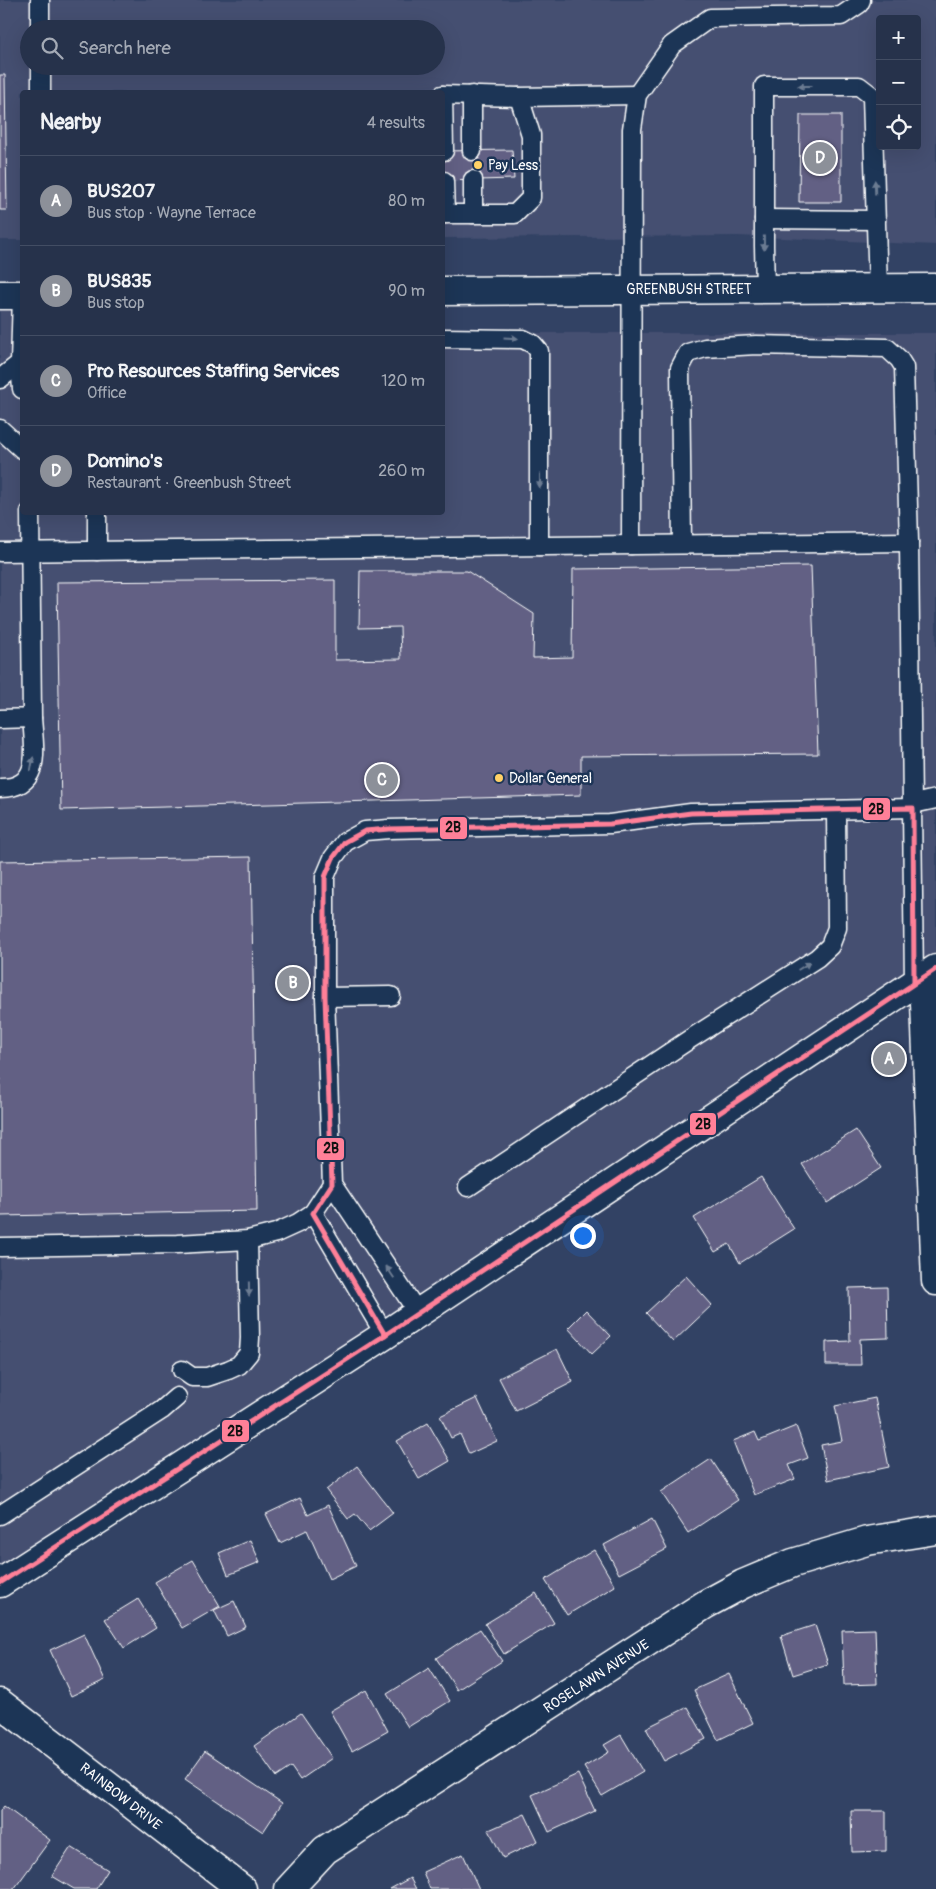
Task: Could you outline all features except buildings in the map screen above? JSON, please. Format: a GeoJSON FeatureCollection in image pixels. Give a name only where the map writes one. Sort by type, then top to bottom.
{"type":"FeatureCollection","features":[{"type":"Feature","properties":{"kind":"main road","name":"GREENBUSH STREET"},"geometry":{"type":"LineString","coordinates":[[445,291],[936,288]]}},
{"type":"Feature","properties":{"kind":"main road"},"geometry":{"type":"LineString","coordinates":[[0,295],[20,296]]}},
{"type":"Feature","properties":{"kind":"main road"},"geometry":{"type":"LineString","coordinates":[[925,976],[936,1281]]}},
{"type":"Feature","properties":{"kind":"main road"},"geometry":{"type":"LineString","coordinates":[[0,1583],[385,1335],[925,976]]}},
{"type":"Feature","properties":{"kind":"main road","name":"ROSELAWN AVENUE"},"geometry":{"type":"LineString","coordinates":[[289,1889],[325,1850],[713,1600],[743,1584],[793,1563],[867,1541],[936,1530]]}},
{"type":"Feature","properties":{"kind":"main road","name":"RAINBOW DRIVE"},"geometry":{"type":"LineString","coordinates":[[0,1703],[242,1889]]}},
{"type":"Feature","properties":{"kind":"lane"},"geometry":{"type":"LineString","coordinates":[[40,0],[40,20]]}},
{"type":"Feature","properties":{"kind":"lane"},"geometry":{"type":"LineString","coordinates":[[631,545],[632,129],[637,95],[672,44],[710,18],[841,16],[859,4],[861,0]]}},
{"type":"Feature","properties":{"kind":"lane"},"geometry":{"type":"LineString","coordinates":[[41,75],[41,90]]}},
{"type":"Feature","properties":{"kind":"lane"},"geometry":{"type":"LineString","coordinates":[[766,288],[764,86],[859,86],[872,96],[878,289]]}},
{"type":"Feature","properties":{"kind":"lane"},"geometry":{"type":"LineString","coordinates":[[445,95],[519,97],[637,95]]}},
{"type":"Feature","properties":{"kind":"lane"},"geometry":{"type":"LineString","coordinates":[[472,95],[472,151]]}},
{"type":"Feature","properties":{"kind":"lane"},"geometry":{"type":"LineString","coordinates":[[445,214],[515,214],[531,198],[532,135],[519,97]]}},
{"type":"Feature","properties":{"kind":"lane"},"geometry":{"type":"LineString","coordinates":[[473,180],[473,214]]}},
{"type":"Feature","properties":{"kind":"lane"},"geometry":{"type":"LineString","coordinates":[[764,219],[876,220]]}},
{"type":"Feature","properties":{"kind":"lane"},"geometry":{"type":"LineString","coordinates":[[445,338],[523,339],[533,344],[540,351],[540,546]]}},
{"type":"Feature","properties":{"kind":"lane"},"geometry":{"type":"LineString","coordinates":[[682,544],[680,368],[688,353],[704,348],[756,346],[887,348],[900,359],[904,368],[913,806],[925,976]]}},
{"type":"Feature","properties":{"kind":"lane"},"geometry":{"type":"LineString","coordinates":[[0,378],[20,363]]}},
{"type":"Feature","properties":{"kind":"lane"},"geometry":{"type":"LineString","coordinates":[[0,430],[20,447]]}},
{"type":"Feature","properties":{"kind":"lane"},"geometry":{"type":"LineString","coordinates":[[0,788],[12,788],[21,784],[31,774],[34,755],[30,515]]}},
{"type":"Feature","properties":{"kind":"lane"},"geometry":{"type":"LineString","coordinates":[[96,515],[97,551]]}},
{"type":"Feature","properties":{"kind":"lane"},"geometry":{"type":"LineString","coordinates":[[0,552],[909,542]]}},
{"type":"Feature","properties":{"kind":"lane"},"geometry":{"type":"LineString","coordinates":[[0,719],[32,718]]}},
{"type":"Feature","properties":{"kind":"lane"},"geometry":{"type":"LineString","coordinates":[[418,1313],[332,1184],[325,997],[325,877],[333,858],[344,842],[365,831],[390,828],[610,824],[691,813],[836,810],[913,806],[936,799]]}},
{"type":"Feature","properties":{"kind":"lane"},"geometry":{"type":"LineString","coordinates":[[468,1187],[762,991],[817,958],[830,946],[837,928],[836,810]]}},
{"type":"Feature","properties":{"kind":"lane"},"geometry":{"type":"LineString","coordinates":[[325,997],[391,996]]}},
{"type":"Feature","properties":{"kind":"lane"},"geometry":{"type":"LineString","coordinates":[[0,1247],[177,1244],[248,1240],[276,1233],[313,1213],[332,1184]]}},
{"type":"Feature","properties":{"kind":"lane"},"geometry":{"type":"LineString","coordinates":[[313,1213],[385,1335]]}},
{"type":"Feature","properties":{"kind":"lane"},"geometry":{"type":"LineString","coordinates":[[182,1370],[192,1377],[207,1377],[239,1364],[249,1353],[248,1240]]}},
{"type":"Feature","properties":{"kind":"lane"},"geometry":{"type":"LineString","coordinates":[[0,1516],[162,1410],[177,1397]]}},
{"type":"Feature","properties":{"kind":"shaded area"},"geometry":{"type":"Polygon","coordinates":[[[0,0],[936,0],[936,245],[738,236],[445,238],[445,90],[20,90],[20,240],[0,240],[0,0]]]}},
{"type":"Feature","properties":{"kind":"shaded area"},"geometry":{"type":"Polygon","coordinates":[[[0,295],[20,295],[20,515],[445,515],[445,333],[936,333],[936,969],[0,1583],[0,295]]]}},
{"type":"Feature","properties":{"kind":"transit line","name":"2B"},"geometry":{"type":"LineString","coordinates":[[385,1335],[313,1213],[332,1184],[325,997],[325,877],[333,858],[345,842],[365,831],[389,829],[610,824],[691,813],[913,808],[914,983]]}},
{"type":"Feature","properties":{"kind":"transit line","name":"2B"},"geometry":{"type":"LineString","coordinates":[[0,1583],[385,1335],[936,969]]}},
{"type":"Feature","properties":{"kind":"place","name":"Domino's"},"geometry":{"type":"Point","coordinates":[820,158]}},
{"type":"Feature","properties":{"kind":"place","name":"Pay Less"},"geometry":{"type":"Point","coordinates":[478,165]}},
{"type":"Feature","properties":{"kind":"place","name":"Dollar General"},"geometry":{"type":"Point","coordinates":[499,778]}},
{"type":"Feature","properties":{"kind":"place","name":"Pro Resources Staffing Services"},"geometry":{"type":"Point","coordinates":[382,780]}},
{"type":"Feature","properties":{"kind":"place","name":"BUS835"},"geometry":{"type":"Point","coordinates":[293,983]}},
{"type":"Feature","properties":{"kind":"place","name":"BUS207"},"geometry":{"type":"Point","coordinates":[889,1059]}}]}
